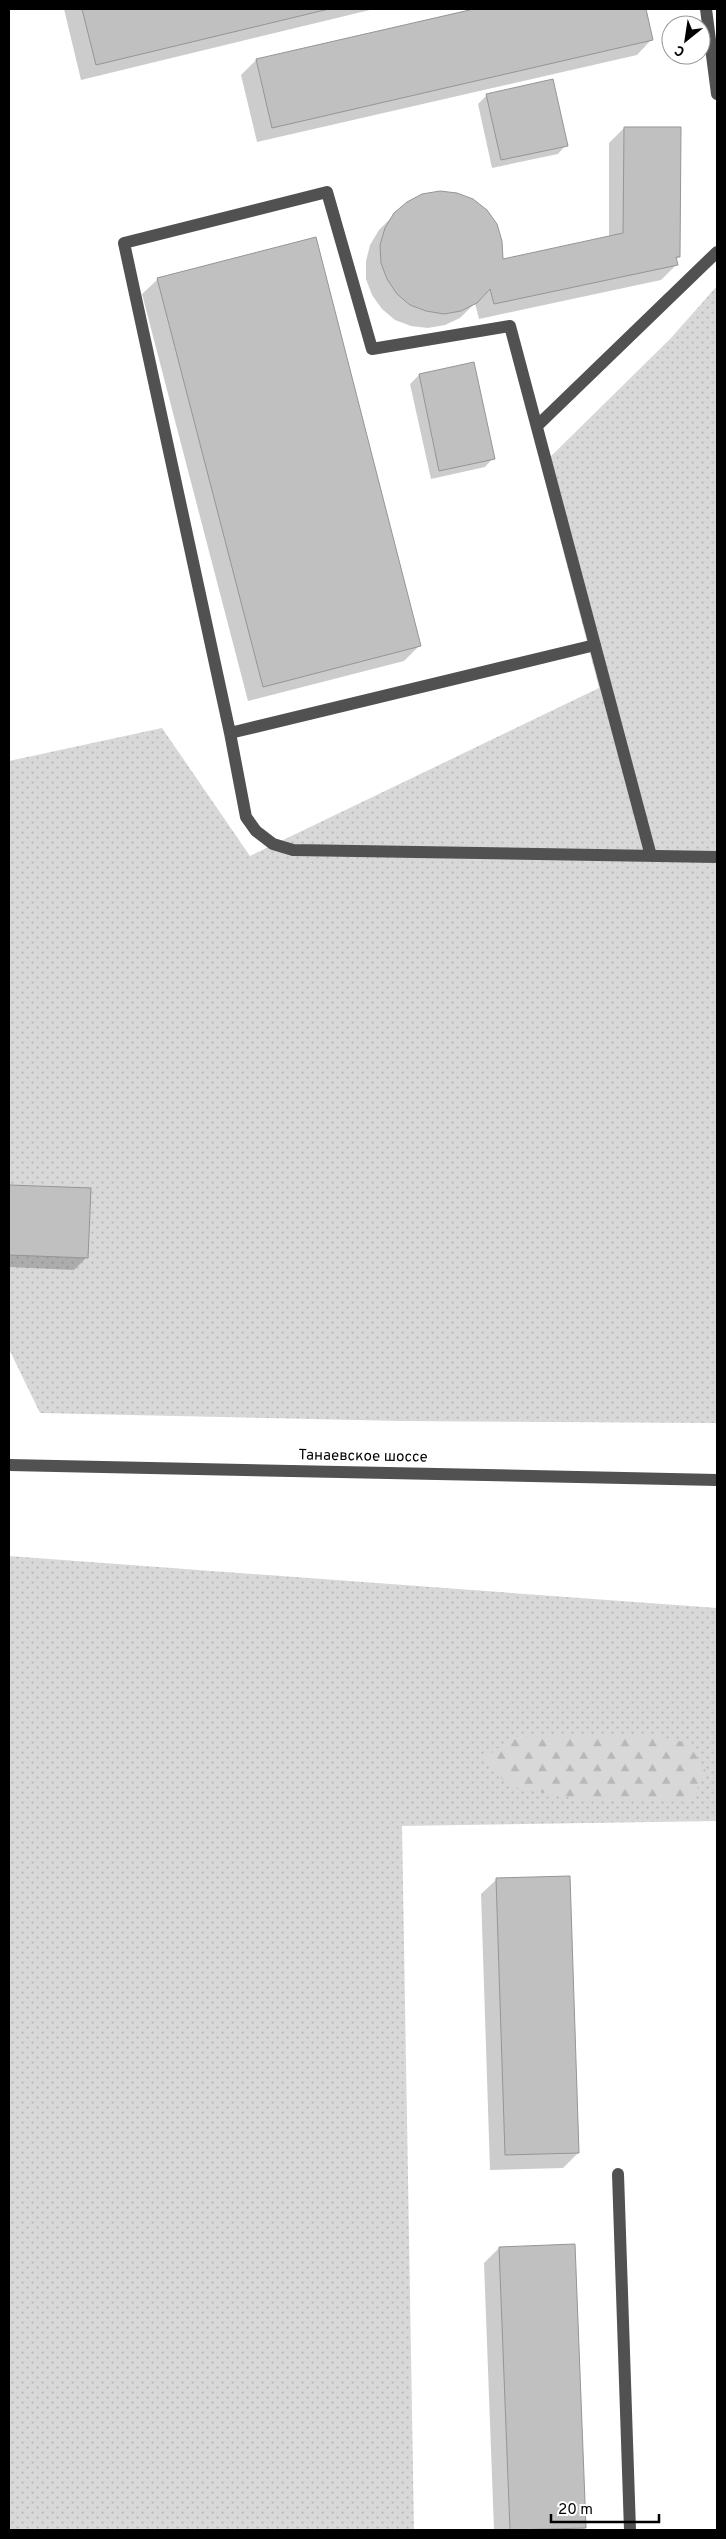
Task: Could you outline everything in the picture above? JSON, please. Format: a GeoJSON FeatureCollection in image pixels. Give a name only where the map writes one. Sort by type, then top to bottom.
{"type":"FeatureCollection","features":[{"type":"Feature","properties":{"kind":"street"},"geometry":{"type":"LineString","coordinates":[[706,9],[717,94]]}},
{"type":"Feature","properties":{"kind":"street"},"geometry":{"type":"LineString","coordinates":[[651,856],[510,326],[372,349],[327,192],[124,242],[230,733],[246,817],[256,831],[273,844],[293,850],[651,856],[717,857]]}},
{"type":"Feature","properties":{"kind":"street"},"geometry":{"type":"LineString","coordinates":[[537,426],[717,252]]}},
{"type":"Feature","properties":{"kind":"street"},"geometry":{"type":"LineString","coordinates":[[230,733],[595,645]]}},
{"type":"Feature","properties":{"kind":"street","name":"Танаевское шоссе"},"geometry":{"type":"LineString","coordinates":[[9,1466],[717,1480]]}},
{"type":"Feature","properties":{"kind":"street"},"geometry":{"type":"LineString","coordinates":[[618,2174],[630,2530]]}},
{"type":"Feature","properties":{"kind":"green space"},"geometry":{"type":"Polygon","coordinates":[[[717,286],[717,1423],[400,1421],[40,1413],[9,1349],[9,761],[162,728],[250,856],[599,688],[541,466],[671,338],[717,286]]]}},
{"type":"Feature","properties":{"kind":"green space"},"geometry":{"type":"Polygon","coordinates":[[[9,1556],[717,1608],[717,1821],[402,1826],[414,2530],[9,2530],[9,1556]]]}},
{"type":"Feature","properties":{"kind":"green space"},"geometry":{"type":"Polygon","coordinates":[[[652,1735],[688,1743],[707,1773],[688,1802],[580,1799],[509,1786],[484,1759],[512,1737],[652,1735]]]}},
{"type":"Feature","properties":{"kind":"building"},"geometry":{"type":"Polygon","coordinates":[[[82,9],[329,9],[96,65],[82,9]]]}},
{"type":"Feature","properties":{"kind":"building"},"geometry":{"type":"Polygon","coordinates":[[[474,9],[646,9],[653,40],[272,128],[256,59],[474,9]]]}},
{"type":"Feature","properties":{"kind":"building"},"geometry":{"type":"Polygon","coordinates":[[[553,79],[568,146],[501,160],[486,94],[553,79]]]}},
{"type":"Feature","properties":{"kind":"building"},"geometry":{"type":"Polygon","coordinates":[[[624,127],[681,127],[680,257],[676,257],[678,265],[494,304],[490,289],[477,303],[461,311],[444,314],[426,311],[410,305],[397,294],[387,279],[381,263],[380,245],[385,228],[394,213],[407,202],[422,194],[440,191],[457,193],[473,199],[487,210],[497,224],[502,241],[503,259],[623,233],[624,127]]]}},
{"type":"Feature","properties":{"kind":"building"},"geometry":{"type":"Polygon","coordinates":[[[316,237],[421,646],[263,687],[157,278],[316,237]]]}},
{"type":"Feature","properties":{"kind":"building"},"geometry":{"type":"Polygon","coordinates":[[[474,362],[495,459],[439,471],[419,374],[474,362]]]}},
{"type":"Feature","properties":{"kind":"building"},"geometry":{"type":"Polygon","coordinates":[[[9,1185],[91,1188],[88,1258],[9,1255],[9,1185]]]}},
{"type":"Feature","properties":{"kind":"building"},"geometry":{"type":"Polygon","coordinates":[[[570,1876],[579,2153],[505,2155],[496,1878],[570,1876]]]}},
{"type":"Feature","properties":{"kind":"building"},"geometry":{"type":"Polygon","coordinates":[[[575,2244],[586,2528],[510,2530],[499,2247],[575,2244]]]}}]}
